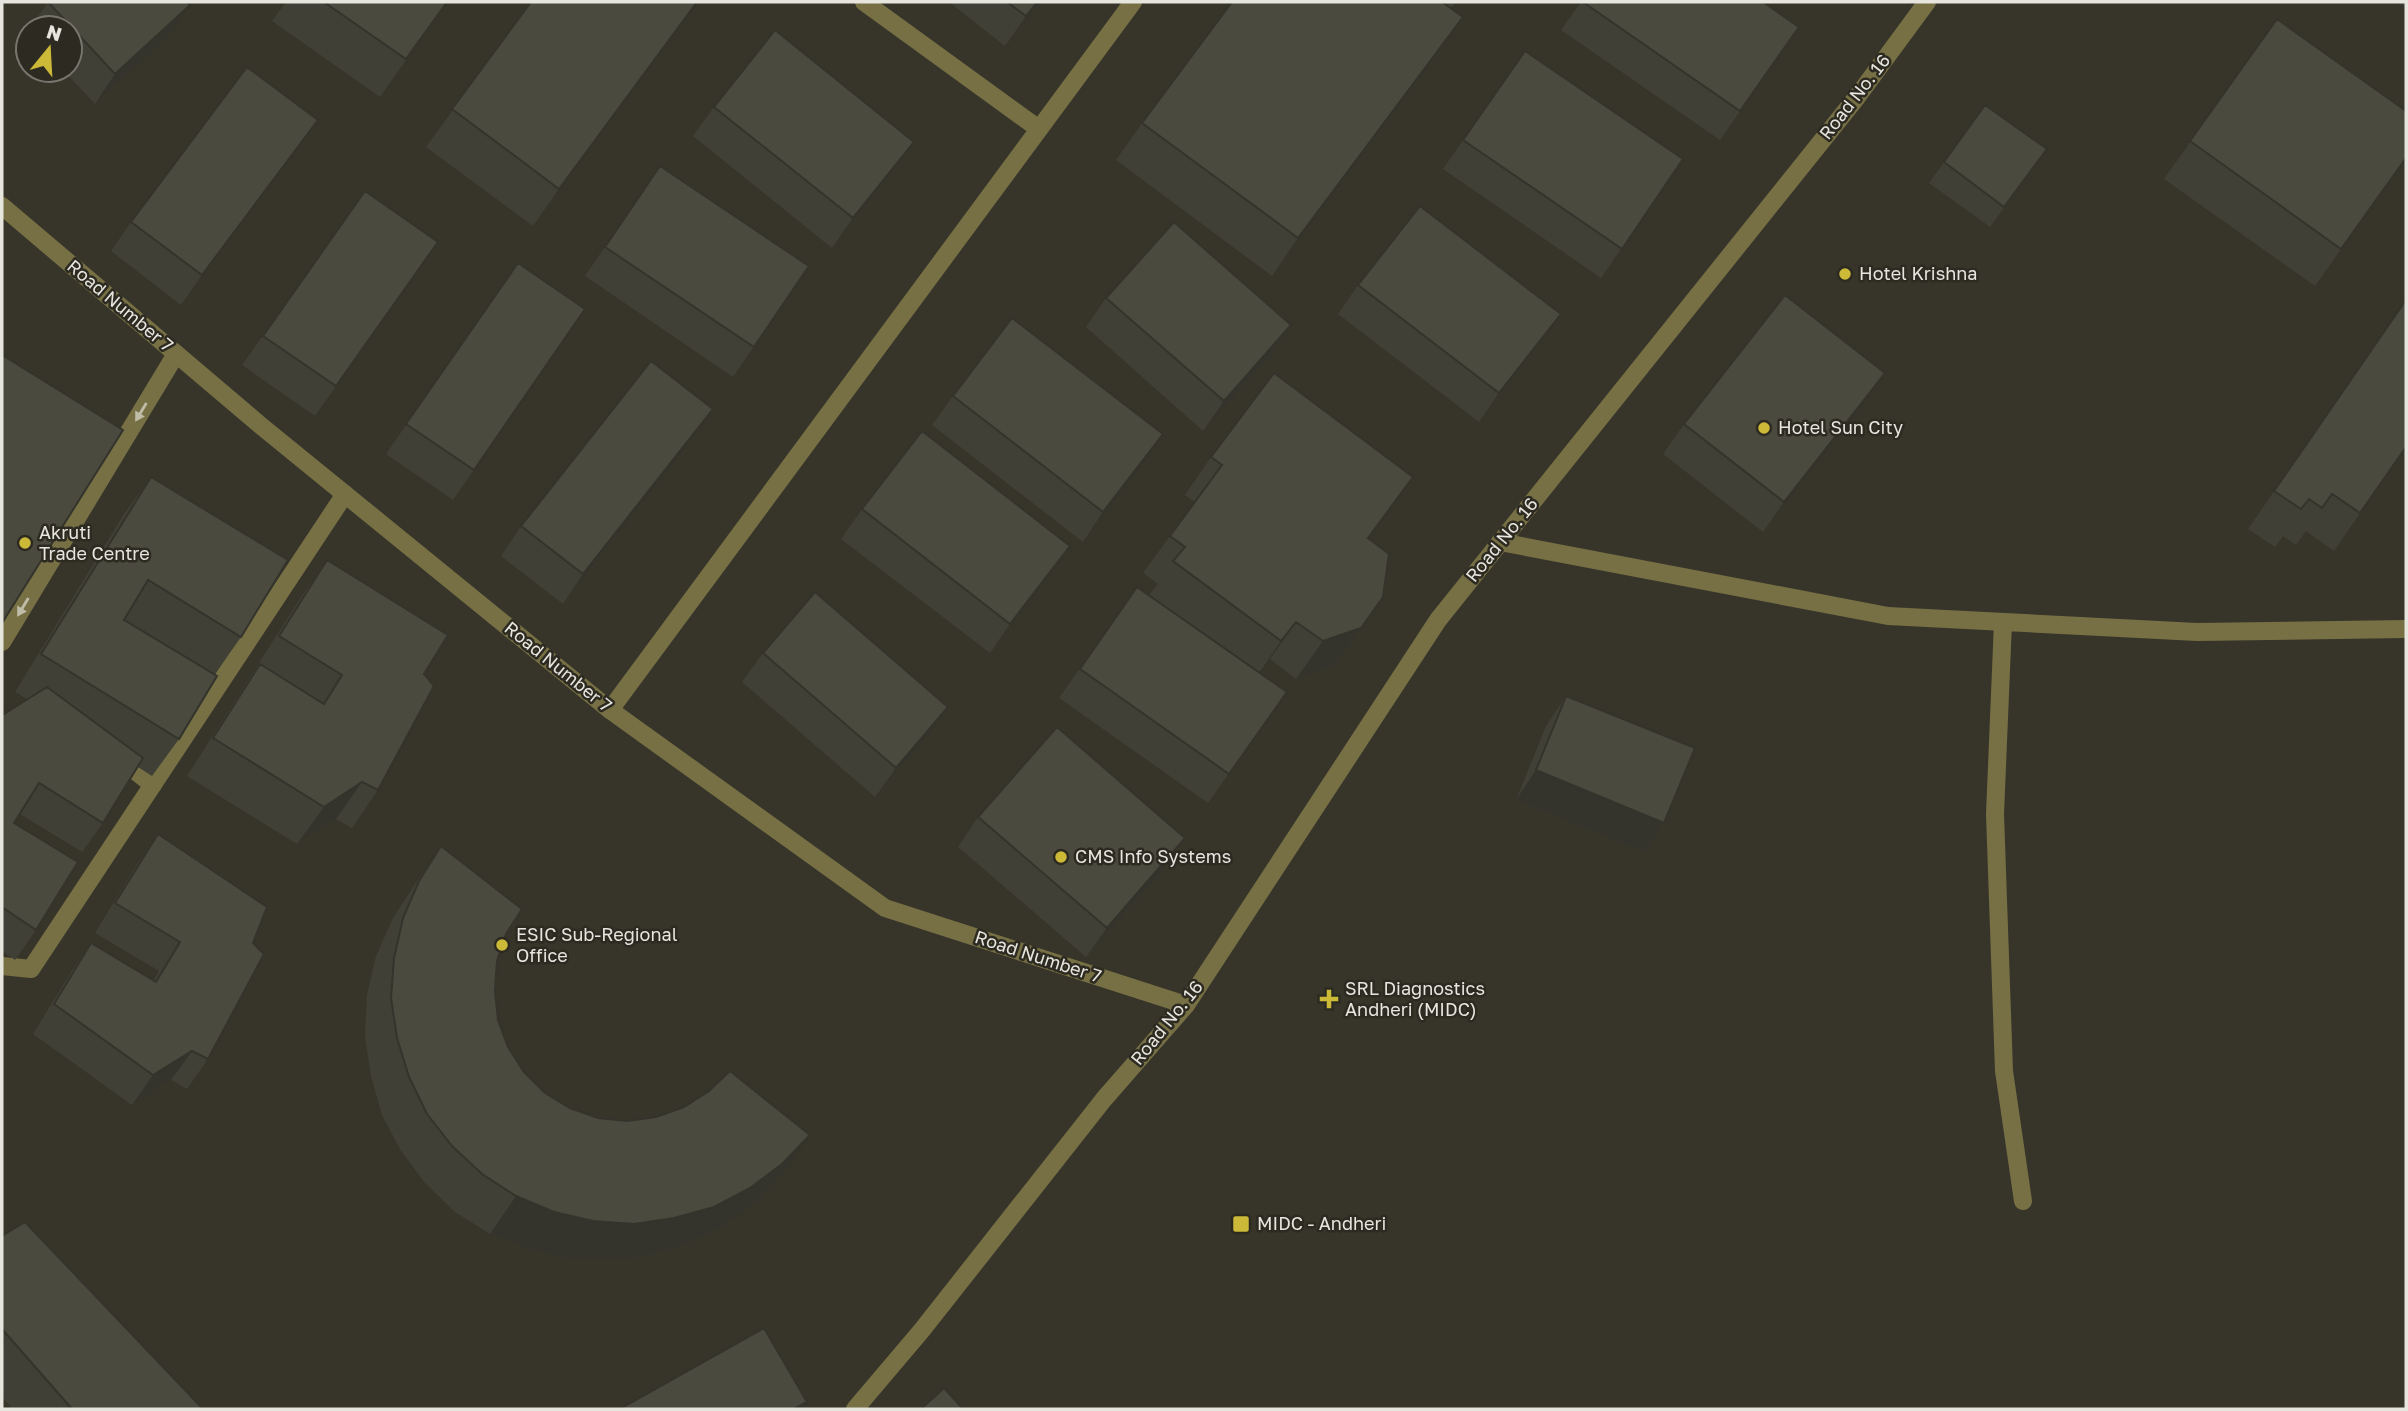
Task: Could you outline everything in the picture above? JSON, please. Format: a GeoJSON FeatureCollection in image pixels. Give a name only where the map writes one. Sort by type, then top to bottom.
{"type":"FeatureCollection","features":[{"type":"Feature","properties":{"kind":"street"},"geometry":{"type":"LineString","coordinates":[[864,2],[1039,129]]}},
{"type":"Feature","properties":{"kind":"street"},"geometry":{"type":"LineString","coordinates":[[610,710],[1133,2]]}},
{"type":"Feature","properties":{"kind":"street","name":"Road No. 16"},"geometry":{"type":"LineString","coordinates":[[855,1409],[922,1331],[1104,1099],[1186,1005],[1438,620],[1857,97],[1927,2]]}},
{"type":"Feature","properties":{"kind":"street","name":"Road Number 7"},"geometry":{"type":"LineString","coordinates":[[2,206],[176,354],[610,710],[885,908],[1186,1005]]}},
{"type":"Feature","properties":{"kind":"street"},"geometry":{"type":"LineString","coordinates":[[2,642],[176,354]]}},
{"type":"Feature","properties":{"kind":"street"},"geometry":{"type":"LineString","coordinates":[[2,967],[31,970],[345,494]]}},
{"type":"Feature","properties":{"kind":"street"},"geometry":{"type":"LineString","coordinates":[[1500,542],[1888,616],[2197,632],[2406,629]]}},
{"type":"Feature","properties":{"kind":"street"},"geometry":{"type":"LineString","coordinates":[[2003,622],[1995,814],[2004,1071],[2023,1201]]}},
{"type":"Feature","properties":{"kind":"street"},"geometry":{"type":"LineString","coordinates":[[103,745],[153,785]]}},
{"type":"Feature","properties":{"kind":"building"},"geometry":{"type":"Polygon","coordinates":[[[48,2],[187,2],[190,5],[115,74],[84,41],[84,14],[59,14],[48,2]]]}},
{"type":"Feature","properties":{"kind":"building"},"geometry":{"type":"Polygon","coordinates":[[[324,2],[447,2],[406,59],[324,2]]]}},
{"type":"Feature","properties":{"kind":"building"},"geometry":{"type":"Polygon","coordinates":[[[531,2],[697,2],[559,189],[452,109],[531,2]]]}},
{"type":"Feature","properties":{"kind":"building"},"geometry":{"type":"Polygon","coordinates":[[[1007,2],[1037,2],[1026,16],[1007,2]]]}},
{"type":"Feature","properties":{"kind":"building"},"geometry":{"type":"Polygon","coordinates":[[[1232,2],[1442,2],[1463,17],[1298,238],[1142,123],[1232,2]]]}},
{"type":"Feature","properties":{"kind":"building"},"geometry":{"type":"Polygon","coordinates":[[[1583,2],[1763,2],[1799,27],[1740,111],[1583,2]]]}},
{"type":"Feature","properties":{"kind":"building"},"geometry":{"type":"Polygon","coordinates":[[[2277,19],[2406,111],[2406,158],[2341,249],[2190,141],[2277,19]]]}},
{"type":"Feature","properties":{"kind":"building"},"geometry":{"type":"Polygon","coordinates":[[[775,30],[914,142],[853,218],[714,107],[775,30]]]}},
{"type":"Feature","properties":{"kind":"building"},"geometry":{"type":"Polygon","coordinates":[[[1525,51],[1683,159],[1622,249],[1463,140],[1525,51]]]}},
{"type":"Feature","properties":{"kind":"building"},"geometry":{"type":"Polygon","coordinates":[[[247,67],[318,120],[202,275],[131,222],[247,67]]]}},
{"type":"Feature","properties":{"kind":"building"},"geometry":{"type":"Polygon","coordinates":[[[1985,105],[2047,149],[2004,207],[1944,162],[1985,105]]]}},
{"type":"Feature","properties":{"kind":"building"},"geometry":{"type":"Polygon","coordinates":[[[660,166],[809,266],[754,347],[605,247],[660,166]]]}},
{"type":"Feature","properties":{"kind":"building"},"geometry":{"type":"Polygon","coordinates":[[[365,191],[438,242],[336,386],[263,336],[365,191]]]}},
{"type":"Feature","properties":{"kind":"building"},"geometry":{"type":"Polygon","coordinates":[[[1420,206],[1561,314],[1499,393],[1358,285],[1420,206]]]}},
{"type":"Feature","properties":{"kind":"building"},"geometry":{"type":"Polygon","coordinates":[[[1174,222],[1291,325],[1224,401],[1106,298],[1174,222]]]}},
{"type":"Feature","properties":{"kind":"building"},"geometry":{"type":"Polygon","coordinates":[[[518,263],[585,309],[474,470],[406,424],[518,263]]]}},
{"type":"Feature","properties":{"kind":"building","name":"Hotel Sun City"},"geometry":{"type":"Polygon","coordinates":[[[1785,295],[1885,373],[1784,502],[1684,424],[1785,295]]]}},
{"type":"Feature","properties":{"kind":"building"},"geometry":{"type":"Polygon","coordinates":[[[2406,300],[2406,447],[2360,513],[2332,494],[2322,508],[2309,499],[2301,509],[2274,491],[2406,300]]]}},
{"type":"Feature","properties":{"kind":"building"},"geometry":{"type":"Polygon","coordinates":[[[1012,318],[1163,434],[1103,512],[953,396],[1012,318]]]}},
{"type":"Feature","properties":{"kind":"building","name":"Akruti Trade Centre"},"geometry":{"type":"Polygon","coordinates":[[[2,355],[123,430],[2,623],[2,355]]]}},
{"type":"Feature","properties":{"kind":"building"},"geometry":{"type":"Polygon","coordinates":[[[651,361],[713,409],[583,574],[521,526],[651,361]]]}},
{"type":"Feature","properties":{"kind":"building"},"geometry":{"type":"Polygon","coordinates":[[[1274,373],[1413,477],[1368,538],[1389,554],[1383,597],[1361,628],[1323,641],[1296,622],[1281,641],[1173,561],[1185,547],[1170,536],[1222,465],[1211,457],[1274,373]]]}},
{"type":"Feature","properties":{"kind":"building"},"geometry":{"type":"Polygon","coordinates":[[[922,431],[1070,546],[1010,624],[862,509],[922,431]]]}},
{"type":"Feature","properties":{"kind":"building"},"geometry":{"type":"Polygon","coordinates":[[[151,477],[288,560],[241,637],[148,580],[124,620],[217,676],[179,739],[41,654],[151,477]]]}},
{"type":"Feature","properties":{"kind":"building"},"geometry":{"type":"Polygon","coordinates":[[[327,560],[448,635],[424,674],[434,686],[378,790],[362,782],[324,807],[213,738],[260,664],[324,704],[342,675],[279,636],[327,560]]]}},
{"type":"Feature","properties":{"kind":"building"},"geometry":{"type":"Polygon","coordinates":[[[1137,587],[1287,692],[1229,774],[1080,669],[1137,587]]]}},
{"type":"Feature","properties":{"kind":"building"},"geometry":{"type":"Polygon","coordinates":[[[815,592],[948,707],[896,768],[763,653],[815,592]]]}},
{"type":"Feature","properties":{"kind":"building"},"geometry":{"type":"Polygon","coordinates":[[[47,687],[143,758],[103,823],[39,783],[14,823],[78,862],[36,930],[2,907],[2,712],[4,714],[47,687]]]}},
{"type":"Feature","properties":{"kind":"building"},"geometry":{"type":"Polygon","coordinates":[[[1566,696],[1695,748],[1664,823],[1536,770],[1566,696]]]}},
{"type":"Feature","properties":{"kind":"building","name":"CMS Info Systems"},"geometry":{"type":"Polygon","coordinates":[[[1057,727],[1185,838],[1107,928],[978,817],[1057,727]]]}},
{"type":"Feature","properties":{"kind":"building"},"geometry":{"type":"Polygon","coordinates":[[[158,834],[267,907],[253,943],[264,954],[208,1059],[192,1051],[153,1075],[54,1004],[91,943],[156,982],[180,942],[115,903],[158,834]]]}},
{"type":"Feature","properties":{"kind":"building"},"geometry":{"type":"Polygon","coordinates":[[[441,846],[522,909],[506,934],[497,961],[495,991],[498,1020],[508,1047],[524,1072],[545,1093],[570,1108],[598,1118],[627,1121],[656,1117],[684,1107],[709,1091],[730,1071],[810,1135],[782,1164],[750,1188],[714,1207],[674,1218],[634,1224],[593,1221],[554,1212],[516,1196],[482,1174],[452,1146],[427,1114],[409,1077],[397,1038],[391,998],[394,958],[403,918],[419,881],[441,846]]]}},
{"type":"Feature","properties":{"kind":"building"},"geometry":{"type":"Polygon","coordinates":[[[25,1222],[203,1409],[72,1409],[2,1329],[2,1236],[25,1222]]]}},
{"type":"Feature","properties":{"kind":"building"},"geometry":{"type":"Polygon","coordinates":[[[764,1328],[807,1402],[794,1409],[620,1409],[764,1328]]]}},
{"type":"Feature","properties":{"kind":"building"},"geometry":{"type":"Polygon","coordinates":[[[944,1388],[963,1409],[921,1409],[944,1388]]]}},
{"type":"Feature","properties":{"kind":"place","name":"Hotel Krishna"},"geometry":{"type":"Point","coordinates":[1845,274]}},
{"type":"Feature","properties":{"kind":"place","name":"Hotel Sun City"},"geometry":{"type":"Point","coordinates":[1764,428]}},
{"type":"Feature","properties":{"kind":"place","name":"Akruti Trade Centre"},"geometry":{"type":"Point","coordinates":[25,543]}},
{"type":"Feature","properties":{"kind":"place","name":"CMS Info Systems"},"geometry":{"type":"Point","coordinates":[1061,857]}},
{"type":"Feature","properties":{"kind":"place","name":"ESIC Sub-Regional Office"},"geometry":{"type":"Point","coordinates":[502,945]}},
{"type":"Feature","properties":{"kind":"place","name":"SRL Diagnostics Andheri (MIDC)"},"geometry":{"type":"Point","coordinates":[1329,999]}},
{"type":"Feature","properties":{"kind":"place","name":"MIDC - Andheri"},"geometry":{"type":"Point","coordinates":[1241,1224]}}]}
